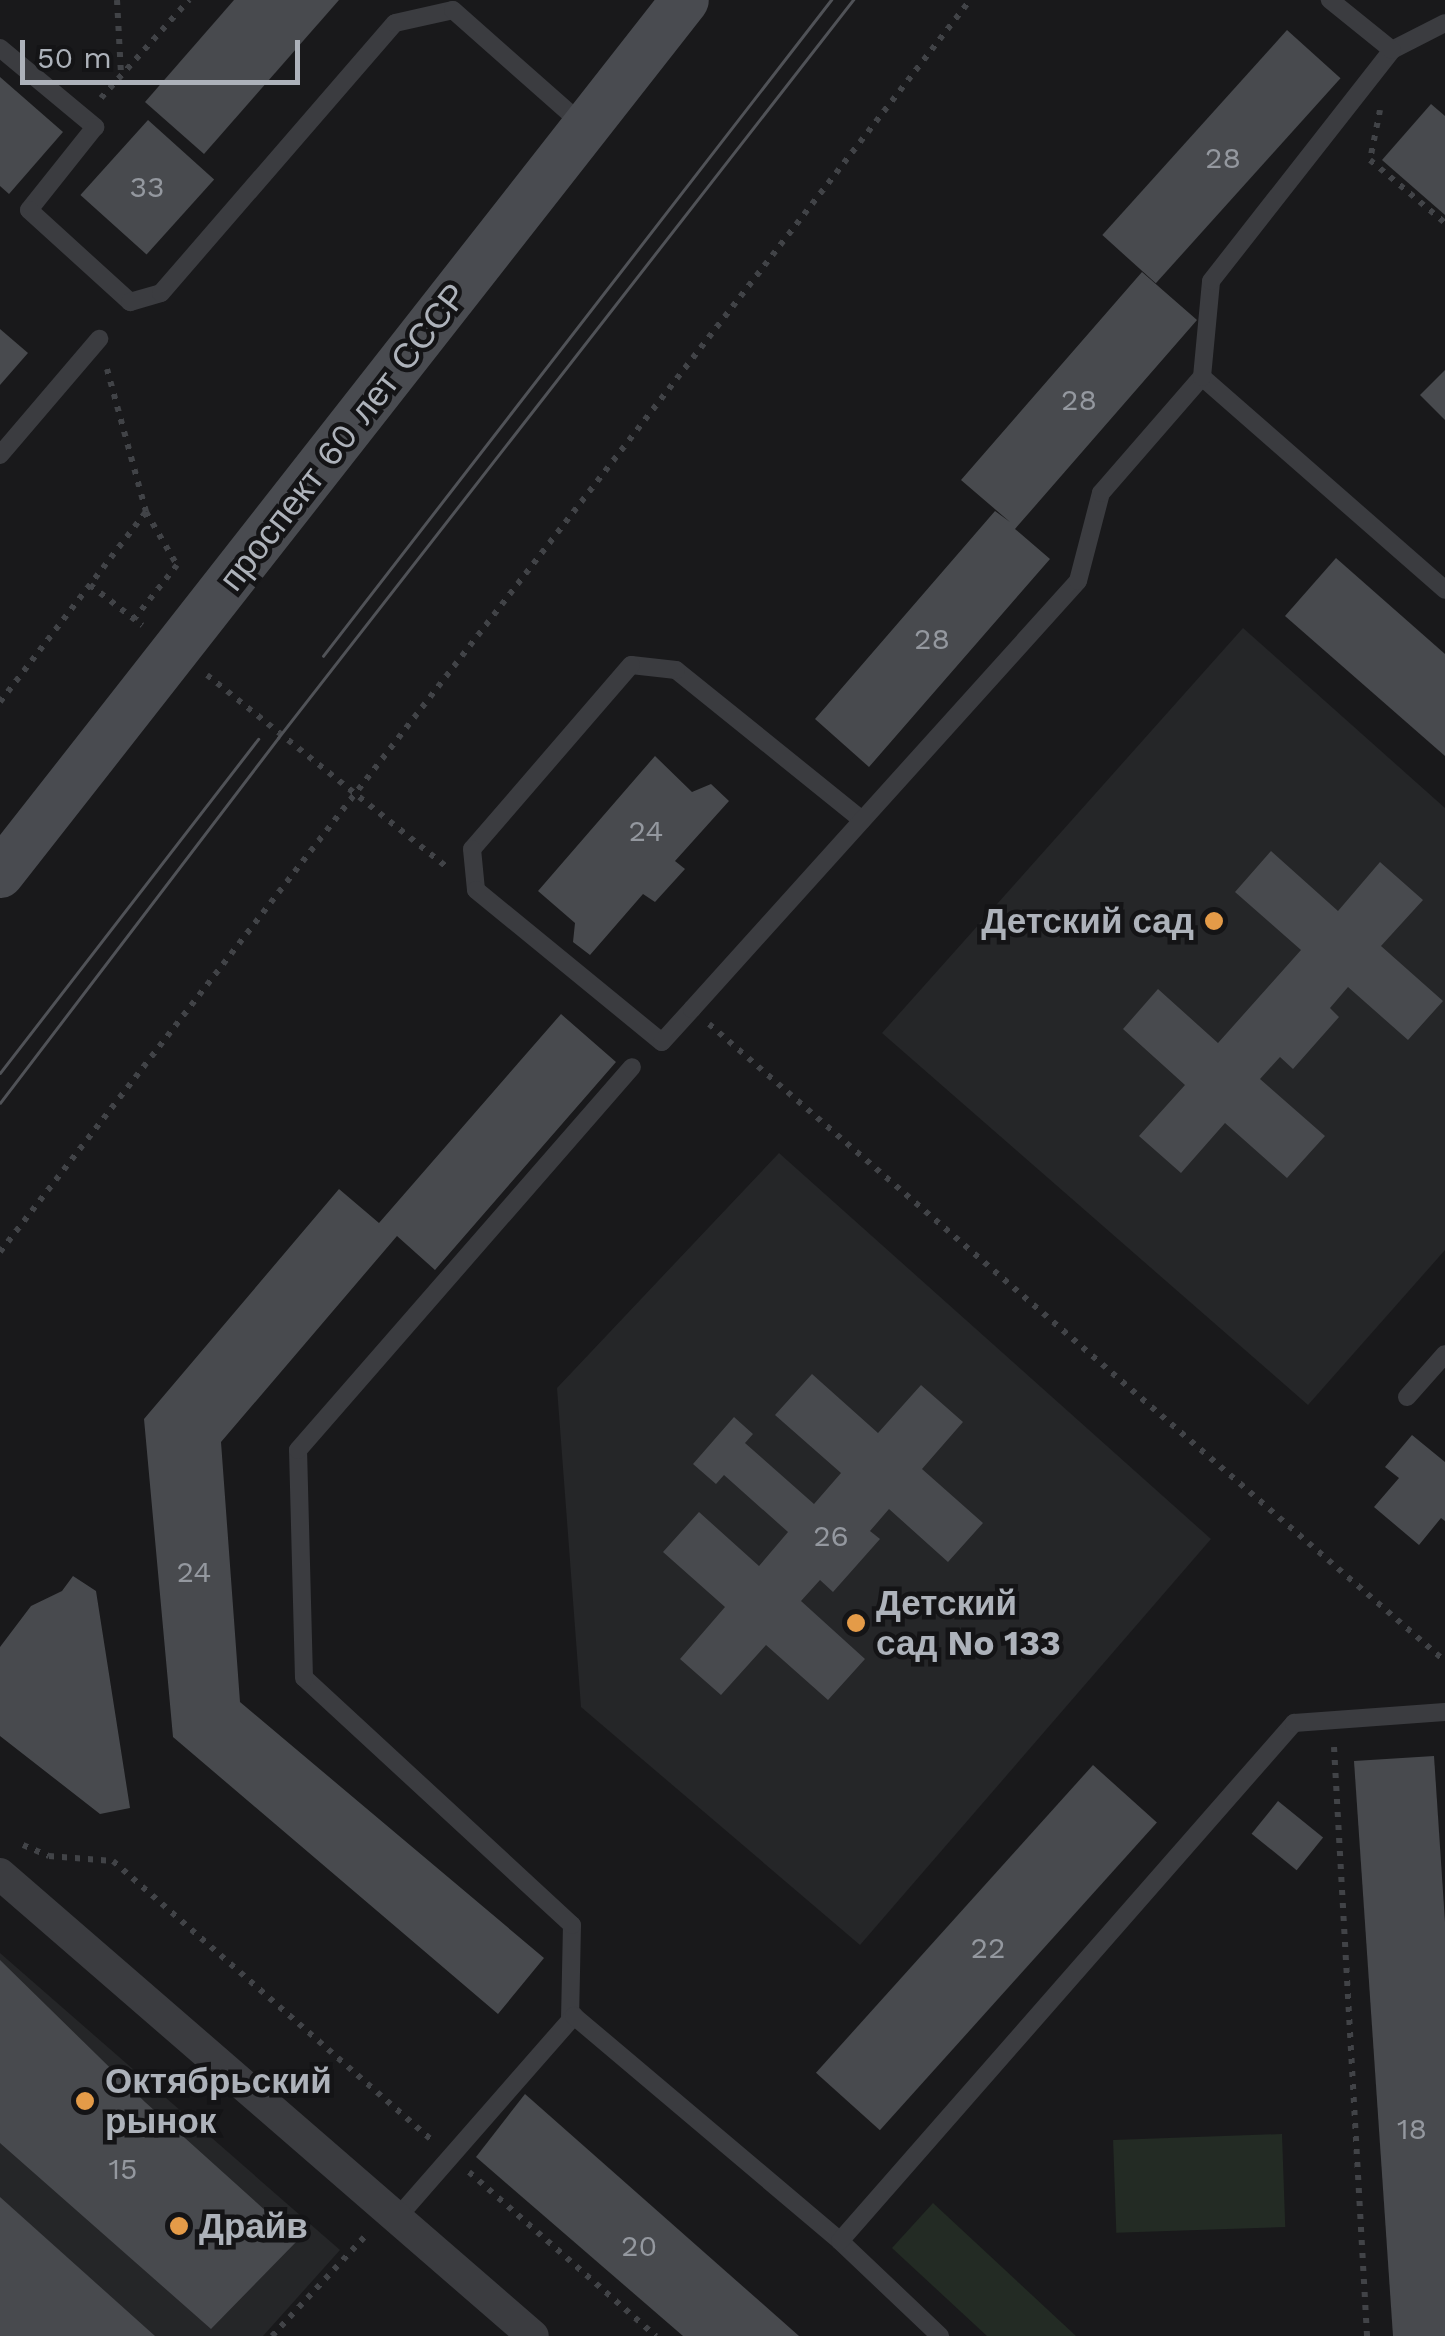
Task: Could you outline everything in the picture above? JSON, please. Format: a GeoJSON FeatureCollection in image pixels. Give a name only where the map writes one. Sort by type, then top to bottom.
{"type":"FeatureCollection","features":[{"type":"Feature","properties":{"kind":"main road","name":"проспект 60 лет СССР"},"geometry":{"type":"LineString","coordinates":[[0,874],[685,0]]}},
{"type":"Feature","properties":{"kind":"street"},"geometry":{"type":"LineString","coordinates":[[0,1874],[533,2336]]}},
{"type":"Feature","properties":{"kind":"lane"},"geometry":{"type":"LineString","coordinates":[[1330,0],[1392,50]]}},
{"type":"Feature","properties":{"kind":"lane"},"geometry":{"type":"LineString","coordinates":[[0,48],[95,127],[29,210],[125,308],[161,293],[395,23],[457,5],[586,127]]}},
{"type":"Feature","properties":{"kind":"lane"},"geometry":{"type":"LineString","coordinates":[[862,820],[676,670],[631,665],[472,850],[476,890],[662,1042],[1078,581],[1101,494],[1202,376],[1211,282],[1392,50],[1445,23]]}},
{"type":"Feature","properties":{"kind":"lane"},"geometry":{"type":"LineString","coordinates":[[0,455],[98,339]]}},
{"type":"Feature","properties":{"kind":"lane"},"geometry":{"type":"LineString","coordinates":[[1202,376],[1445,590]]}},
{"type":"Feature","properties":{"kind":"lane"},"geometry":{"type":"LineString","coordinates":[[570,2020],[572,1924],[304,1678],[298,1450],[632,1068]]}},
{"type":"Feature","properties":{"kind":"lane"},"geometry":{"type":"LineString","coordinates":[[1406,1398],[1445,1354]]}},
{"type":"Feature","properties":{"kind":"lane"},"geometry":{"type":"LineString","coordinates":[[840,2241],[1294,1724],[1445,1712]]}},
{"type":"Feature","properties":{"kind":"lane"},"geometry":{"type":"LineString","coordinates":[[397,2218],[574,2016],[840,2241],[940,2336]]}},
{"type":"Feature","properties":{"kind":"path"},"geometry":{"type":"LineString","coordinates":[[117,0],[121,76]]}},
{"type":"Feature","properties":{"kind":"path"},"geometry":{"type":"LineString","coordinates":[[84,118],[189,0]]}},
{"type":"Feature","properties":{"kind":"path"},"geometry":{"type":"LineString","coordinates":[[0,1252],[970,0]]}},
{"type":"Feature","properties":{"kind":"path"},"geometry":{"type":"LineString","coordinates":[[1392,50],[1370,160],[1445,223]]}},
{"type":"Feature","properties":{"kind":"path"},"geometry":{"type":"LineString","coordinates":[[98,339],[146,512],[177,565],[134,619]]}},
{"type":"Feature","properties":{"kind":"path"},"geometry":{"type":"LineString","coordinates":[[0,702],[146,512]]}},
{"type":"Feature","properties":{"kind":"path"},"geometry":{"type":"LineString","coordinates":[[90,585],[476,890]]}},
{"type":"Feature","properties":{"kind":"path"},"geometry":{"type":"LineString","coordinates":[[692,1009],[1445,1662]]}},
{"type":"Feature","properties":{"kind":"path"},"geometry":{"type":"LineString","coordinates":[[1332,1720],[1367,2336]]}},
{"type":"Feature","properties":{"kind":"path"},"geometry":{"type":"LineString","coordinates":[[14,1840],[49,1856],[113,1862],[656,2336]]}},
{"type":"Feature","properties":{"kind":"path"},"geometry":{"type":"LineString","coordinates":[[272,2336],[364,2236],[397,2218]]}},
{"type":"Feature","properties":{"kind":"shaded area","name":"Детский сад"},"geometry":{"type":"Polygon","coordinates":[[[1243,628],[1445,808],[1445,1250],[1308,1405],[882,1033],[1243,628]]]}},
{"type":"Feature","properties":{"kind":"shaded area","name":"Детский сад No 133"},"geometry":{"type":"Polygon","coordinates":[[[779,1153],[1211,1539],[860,1945],[581,1707],[557,1388],[779,1153]]]}},
{"type":"Feature","properties":{"kind":"shaded area","name":"Октябрьский рынок"},"geometry":{"type":"Polygon","coordinates":[[[0,1953],[340,2250],[263,2336],[0,2336],[0,1953]]]}},
{"type":"Feature","properties":{"kind":"shaded area"},"geometry":{"type":"Polygon","coordinates":[[[1282,2134],[1285,2227],[1116,2233],[1113,2140],[1282,2134]]]}},
{"type":"Feature","properties":{"kind":"shaded area"},"geometry":{"type":"Polygon","coordinates":[[[933,2203],[1076,2336],[987,2336],[892,2248],[933,2203]]]}},
{"type":"Feature","properties":{"kind":"building"},"geometry":{"type":"Polygon","coordinates":[[[234,0],[339,0],[204,154],[145,102],[234,0]]]}},
{"type":"Feature","properties":{"kind":"building"},"geometry":{"type":"Polygon","coordinates":[[[1287,30],[1341,78],[1156,283],[1102,235],[1287,30]]]}},
{"type":"Feature","properties":{"kind":"building"},"geometry":{"type":"Polygon","coordinates":[[[0,77],[63,132],[9,194],[0,186],[0,77]]]}},
{"type":"Feature","properties":{"kind":"building"},"geometry":{"type":"Polygon","coordinates":[[[1431,104],[1445,116],[1445,215],[1382,160],[1431,104]]]}},
{"type":"Feature","properties":{"kind":"building"},"geometry":{"type":"Polygon","coordinates":[[[148,120],[214,180],[147,255],[80,195],[148,120]]]}},
{"type":"Feature","properties":{"kind":"building"},"geometry":{"type":"Polygon","coordinates":[[[1142,272],[1197,320],[1015,529],[1050,559],[869,767],[815,719],[995,511],[1010,522],[961,480],[1142,272]]]}},
{"type":"Feature","properties":{"kind":"building"},"geometry":{"type":"Polygon","coordinates":[[[0,329],[28,353],[0,385],[0,329]]]}},
{"type":"Feature","properties":{"kind":"building"},"geometry":{"type":"Polygon","coordinates":[[[1445,370],[1445,420],[1420,395],[1445,370]]]}},
{"type":"Feature","properties":{"kind":"building"},"geometry":{"type":"Polygon","coordinates":[[[1336,558],[1445,654],[1445,756],[1285,616],[1336,558]]]}},
{"type":"Feature","properties":{"kind":"building"},"geometry":{"type":"Polygon","coordinates":[[[655,756],[692,792],[711,784],[729,801],[675,861],[685,869],[655,902],[643,894],[590,955],[573,942],[575,923],[538,891],[655,756]]]}},
{"type":"Feature","properties":{"kind":"building"},"geometry":{"type":"Polygon","coordinates":[[[1271,851],[1338,911],[1380,862],[1423,900],[1381,946],[1443,1001],[1408,1040],[1348,987],[1330,1008],[1339,1017],[1293,1069],[1280,1057],[1260,1079],[1325,1136],[1287,1178],[1225,1123],[1181,1173],[1139,1136],[1185,1085],[1123,1029],[1158,989],[1218,1043],[1301,950],[1235,892],[1271,851]]]}},
{"type":"Feature","properties":{"kind":"building"},"geometry":{"type":"Polygon","coordinates":[[[561,1014],[616,1062],[435,1270],[397,1236],[221,1442],[240,1702],[544,1958],[498,2014],[173,1737],[144,1419],[339,1189],[379,1223],[561,1014]]]}},
{"type":"Feature","properties":{"kind":"building"},"geometry":{"type":"Polygon","coordinates":[[[812,1374],[878,1433],[921,1385],[963,1422],[922,1469],[983,1523],[948,1562],[889,1509],[870,1531],[880,1539],[833,1592],[820,1580],[801,1601],[865,1659],[828,1700],[766,1645],[721,1695],[680,1659],[725,1607],[663,1552],[699,1512],[759,1566],[788,1532],[724,1475],[716,1484],[693,1464],[734,1417],[753,1434],[745,1443],[814,1504],[841,1473],[775,1415],[812,1374]]]}},
{"type":"Feature","properties":{"kind":"building"},"geometry":{"type":"Polygon","coordinates":[[[1412,1435],[1445,1462],[1445,1521],[1441,1518],[1419,1545],[1374,1507],[1399,1478],[1385,1467],[1412,1435]]]}},
{"type":"Feature","properties":{"kind":"building"},"geometry":{"type":"Polygon","coordinates":[[[73,1576],[96,1591],[130,1808],[100,1814],[0,1736],[0,1647],[31,1606],[62,1591],[73,1576]]]}},
{"type":"Feature","properties":{"kind":"building"},"geometry":{"type":"Polygon","coordinates":[[[1434,1756],[1445,1922],[1445,2336],[1393,2336],[1354,1761],[1434,1756]]]}},
{"type":"Feature","properties":{"kind":"building"},"geometry":{"type":"Polygon","coordinates":[[[1093,1765],[1157,1823],[880,2130],[816,2073],[1093,1765]]]}},
{"type":"Feature","properties":{"kind":"building"},"geometry":{"type":"Polygon","coordinates":[[[1278,1801],[1323,1838],[1297,1870],[1252,1834],[1278,1801]]]}},
{"type":"Feature","properties":{"kind":"building"},"geometry":{"type":"Polygon","coordinates":[[[0,1960],[145,2102],[298,2240],[211,2329],[0,2143],[0,1960]]]}},
{"type":"Feature","properties":{"kind":"building"},"geometry":{"type":"Polygon","coordinates":[[[525,2094],[799,2336],[683,2336],[476,2157],[525,2094]]]}},
{"type":"Feature","properties":{"kind":"building"},"geometry":{"type":"Polygon","coordinates":[[[0,2197],[155,2336],[0,2336],[0,2197]]]}},
{"type":"Feature","properties":{"kind":"tram line"},"geometry":{"type":"LineString","coordinates":[[323,656],[831,0]]}},
{"type":"Feature","properties":{"kind":"tram line"},"geometry":{"type":"LineString","coordinates":[[0,1103],[278,738],[853,0]]}},
{"type":"Feature","properties":{"kind":"tram line"},"geometry":{"type":"LineString","coordinates":[[0,1073],[258,739]]}},
{"type":"Feature","properties":{"kind":"place","name":"Детский сад"},"geometry":{"type":"Point","coordinates":[1214,921]}},
{"type":"Feature","properties":{"kind":"place","name":"Детский сад No 133"},"geometry":{"type":"Point","coordinates":[856,1623]}},
{"type":"Feature","properties":{"kind":"place","name":"Октябрьский рынок"},"geometry":{"type":"Point","coordinates":[85,2101]}},
{"type":"Feature","properties":{"kind":"place","name":"Драйв"},"geometry":{"type":"Point","coordinates":[179,2226]}}]}
